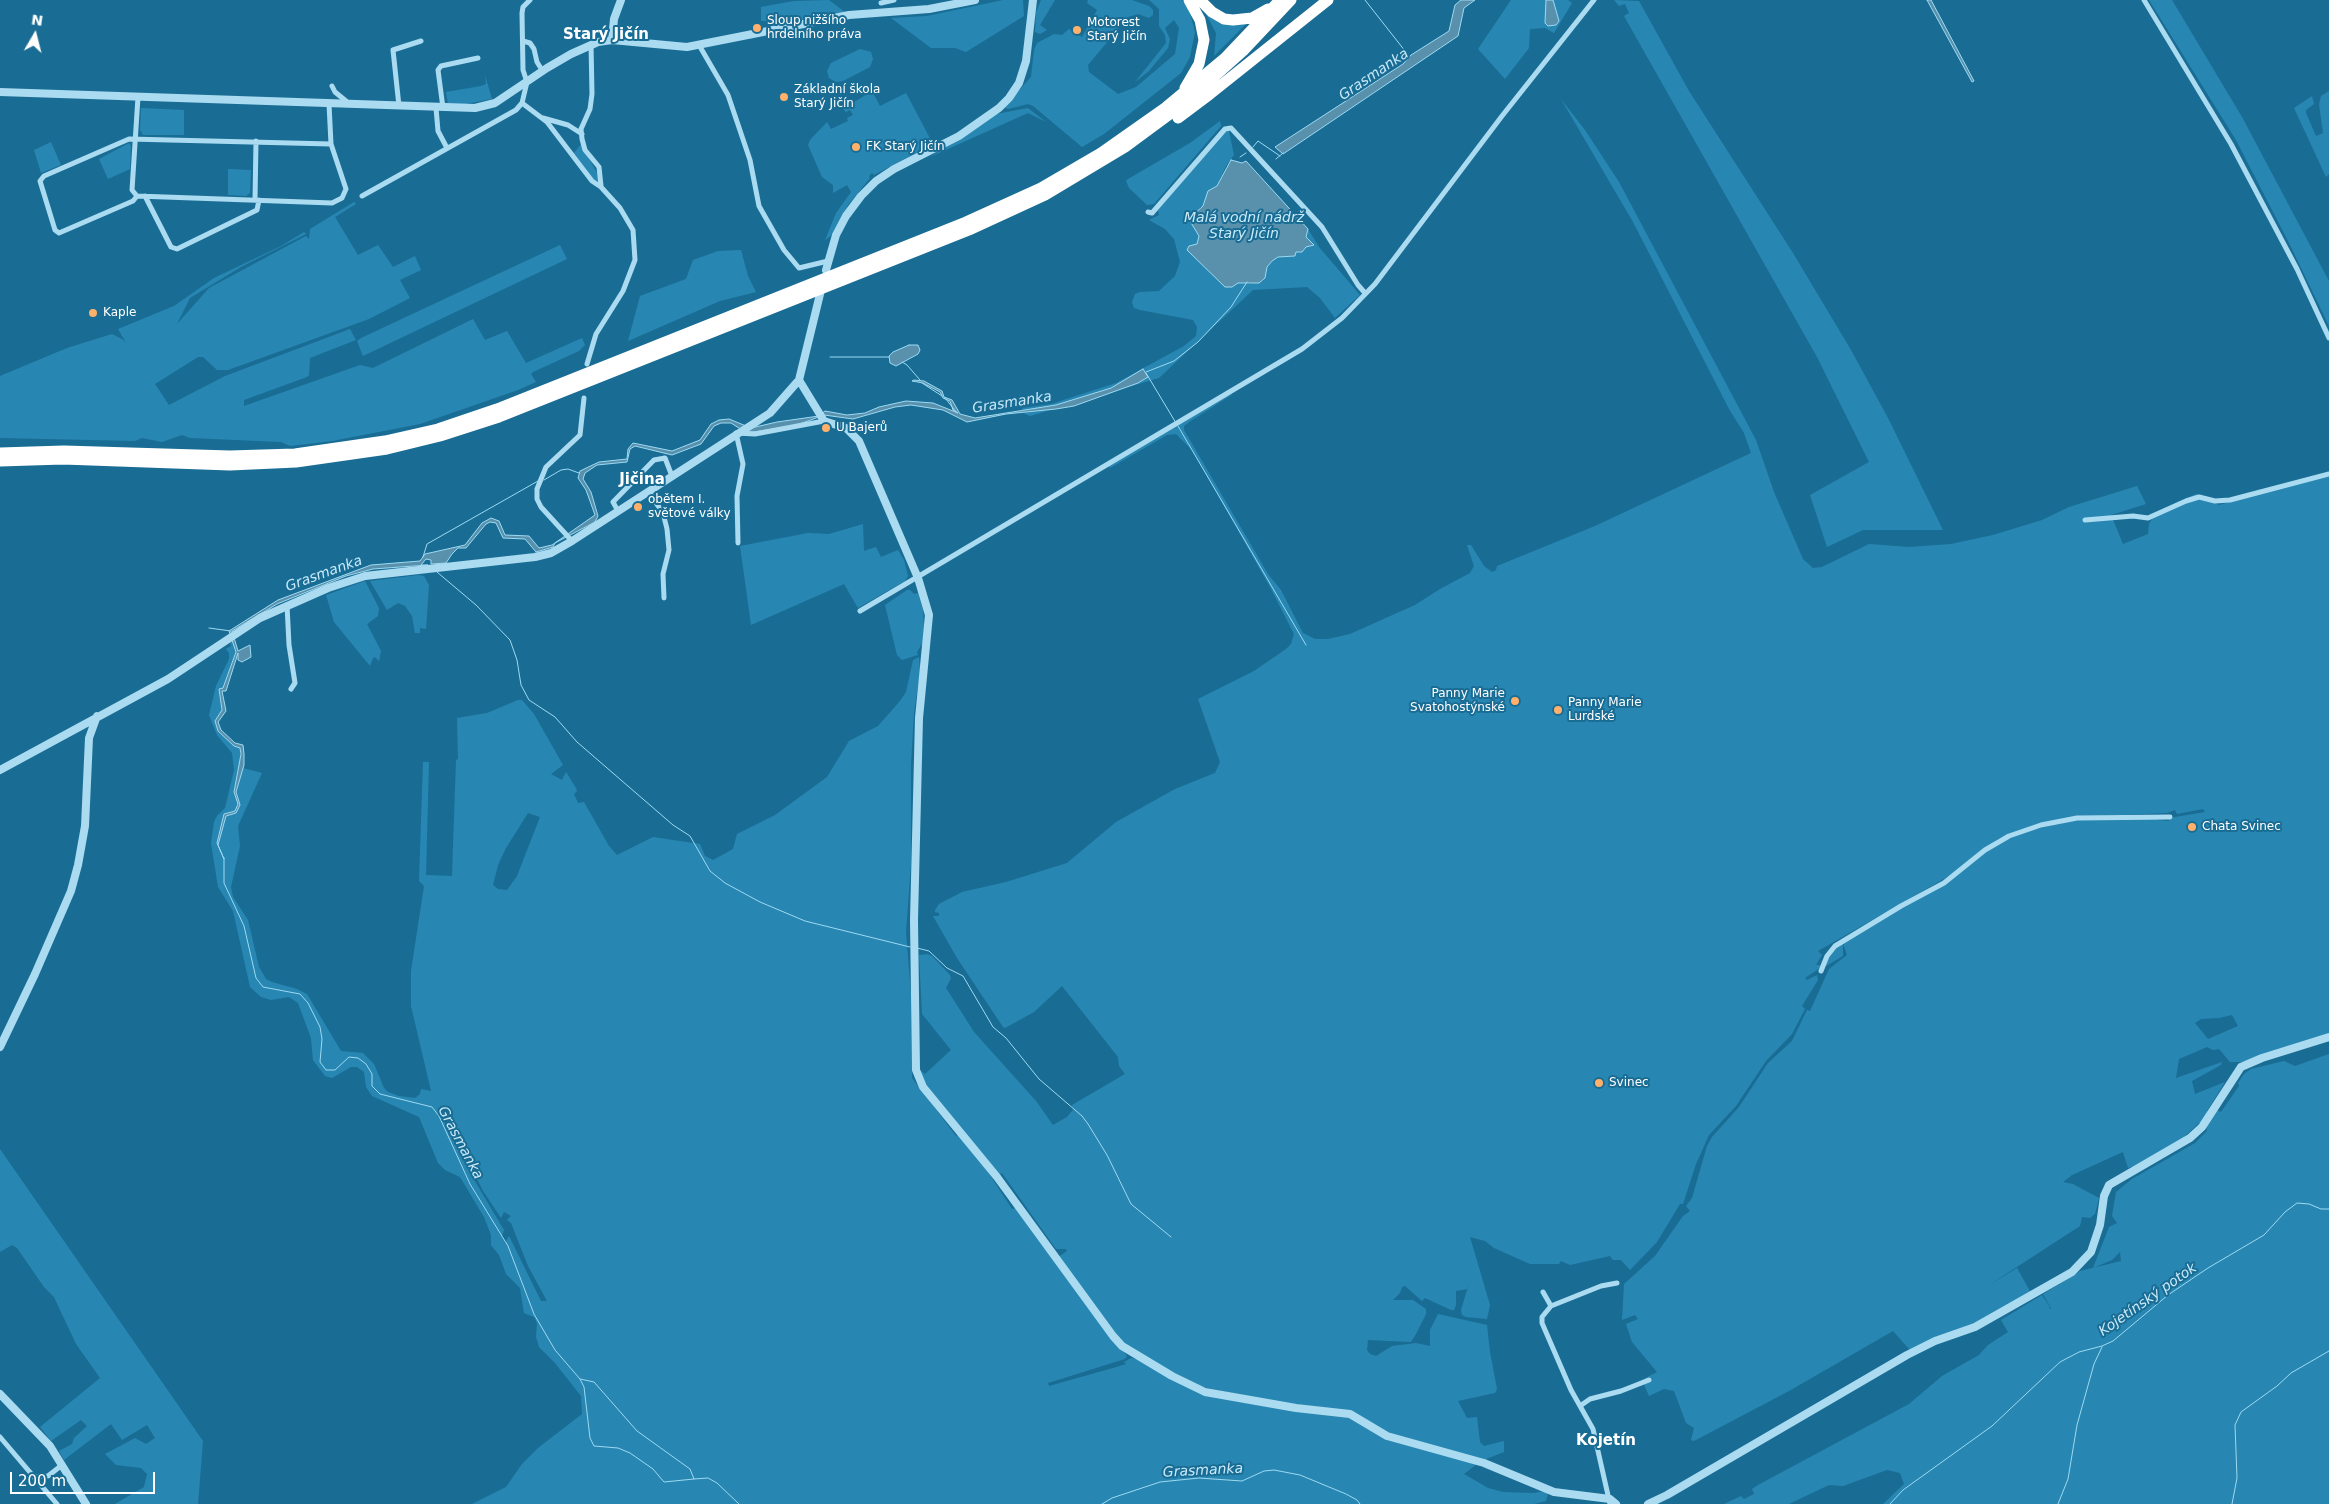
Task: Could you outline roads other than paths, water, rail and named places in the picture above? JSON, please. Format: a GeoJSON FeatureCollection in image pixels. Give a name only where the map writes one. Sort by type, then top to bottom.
{"type":"FeatureCollection","features":[{"type":"Feature","properties":{"kind":"highway"},"geometry":{"type":"LineString","coordinates":[[1173,102],[1193,77],[1203,52],[1202,25],[1189,0]]}},
{"type":"Feature","properties":{"kind":"highway"},"geometry":{"type":"LineString","coordinates":[[1200,0],[1212,12],[1224,19],[1238,21],[1257,16],[1280,0]]}},
{"type":"Feature","properties":{"kind":"highway"},"geometry":{"type":"LineString","coordinates":[[0,453],[73,451],[252,456],[317,452],[385,441],[438,428],[497,409],[966,222],[1041,188],[1101,153],[1173,102],[1225,58],[1280,0]]}},
{"type":"Feature","properties":{"kind":"highway"},"geometry":{"type":"LineString","coordinates":[[1106,160],[1148,132],[1202,89],[1249,45],[1291,0]]}},
{"type":"Feature","properties":{"kind":"highway"},"geometry":{"type":"LineString","coordinates":[[0,461],[64,459],[252,464],[318,460],[387,449],[440,436],[499,417],[823,279],[1007,213],[1062,185],[1153,134],[1203,100],[1328,0]]}},
{"type":"Feature","properties":{"kind":"street"},"geometry":{"type":"LineString","coordinates":[[362,196],[516,110],[522,103],[527,82],[523,70],[523,8],[530,0]]}},
{"type":"Feature","properties":{"kind":"street"},"geometry":{"type":"LineString","coordinates":[[612,40],[614,19],[621,0]]}},
{"type":"Feature","properties":{"kind":"street"},"geometry":{"type":"LineString","coordinates":[[882,12],[881,2],[894,0]]}},
{"type":"Feature","properties":{"kind":"street"},"geometry":{"type":"LineString","coordinates":[[0,92],[399,107],[475,108],[490,105],[527,82],[542,70],[591,44],[612,40],[676,47],[699,45],[848,15],[929,9],[975,0]]}},
{"type":"Feature","properties":{"kind":"street"},"geometry":{"type":"LineString","coordinates":[[0,770],[175,675],[244,628],[287,605],[328,588],[365,576],[535,557],[551,553],[568,537],[618,511],[770,413],[799,380],[810,341],[823,279],[836,235],[846,216],[861,196],[894,169],[959,136],[1010,98],[1026,61],[1033,0]]}},
{"type":"Feature","properties":{"kind":"street"},"geometry":{"type":"LineString","coordinates":[[860,611],[1302,349],[1342,318],[1375,284],[1594,0]]}},
{"type":"Feature","properties":{"kind":"street"},"geometry":{"type":"LineString","coordinates":[[2144,0],[2231,144],[2297,269],[2329,338]]}},
{"type":"Feature","properties":{"kind":"street"},"geometry":{"type":"LineString","coordinates":[[399,107],[394,50],[421,41]]}},
{"type":"Feature","properties":{"kind":"street"},"geometry":{"type":"LineString","coordinates":[[523,41],[530,43],[534,49],[537,62],[542,70]]}},
{"type":"Feature","properties":{"kind":"street"},"geometry":{"type":"LineString","coordinates":[[591,44],[592,94],[582,134],[586,150],[599,167],[601,187]]}},
{"type":"Feature","properties":{"kind":"street"},"geometry":{"type":"LineString","coordinates":[[699,45],[728,95],[750,160],[759,206],[784,250],[799,268],[823,279]]}},
{"type":"Feature","properties":{"kind":"street"},"geometry":{"type":"LineString","coordinates":[[447,148],[438,131],[440,108],[438,70],[441,66],[478,58]]}},
{"type":"Feature","properties":{"kind":"street"},"geometry":{"type":"LineString","coordinates":[[332,86],[335,92],[346,101],[346,105]]}},
{"type":"Feature","properties":{"kind":"street"},"geometry":{"type":"LineString","coordinates":[[137,196],[132,190],[138,96]]}},
{"type":"Feature","properties":{"kind":"street"},"geometry":{"type":"LineString","coordinates":[[522,103],[543,118],[592,181],[601,187],[620,208],[633,230],[635,260],[623,291],[596,334],[587,364]]}},
{"type":"Feature","properties":{"kind":"street"},"geometry":{"type":"LineString","coordinates":[[137,196],[332,203],[342,198],[345,193],[346,184],[331,144],[330,104]]}},
{"type":"Feature","properties":{"kind":"street"},"geometry":{"type":"LineString","coordinates":[[543,118],[568,126],[582,134]]}},
{"type":"Feature","properties":{"kind":"street"},"geometry":{"type":"LineString","coordinates":[[1148,212],[1152,214],[1225,129],[1231,128],[1322,227],[1365,293]]}},
{"type":"Feature","properties":{"kind":"street"},"geometry":{"type":"LineString","coordinates":[[137,196],[133,201],[59,233],[55,230],[40,181],[44,176],[129,139],[256,140],[331,144]]}},
{"type":"Feature","properties":{"kind":"street"},"geometry":{"type":"LineString","coordinates":[[145,196],[171,247],[177,249],[257,210],[256,140]]}},
{"type":"Feature","properties":{"kind":"street"},"geometry":{"type":"LineString","coordinates":[[799,380],[822,418]]}},
{"type":"Feature","properties":{"kind":"street"},"geometry":{"type":"LineString","coordinates":[[568,537],[541,507],[537,499],[539,484],[546,466],[580,435],[584,398]]}},
{"type":"Feature","properties":{"kind":"street"},"geometry":{"type":"LineString","coordinates":[[741,430],[755,434],[822,418],[846,428],[858,441],[918,578],[928,614],[919,718],[914,948],[916,1070],[923,1087],[997,1177],[1090,1307],[1122,1346],[1184,1383],[1206,1392],[1296,1408],[1350,1414],[1387,1436],[1484,1463],[1554,1492],[1612,1502],[1593,1429],[1580,1406],[1542,1323],[1542,1317],[1552,1306],[1601,1286],[1617,1282]]}},
{"type":"Feature","properties":{"kind":"street"},"geometry":{"type":"LineString","coordinates":[[738,543],[737,496],[743,464],[741,430]]}},
{"type":"Feature","properties":{"kind":"street"},"geometry":{"type":"LineString","coordinates":[[618,511],[613,502],[654,460],[665,458],[672,476]]}},
{"type":"Feature","properties":{"kind":"street"},"geometry":{"type":"LineString","coordinates":[[2085,520],[2133,516],[2148,518],[2186,500],[2200,497],[2215,501],[2230,500],[2329,474]]}},
{"type":"Feature","properties":{"kind":"street"},"geometry":{"type":"LineString","coordinates":[[648,491],[663,513],[668,529],[669,550],[664,574],[664,598]]}},
{"type":"Feature","properties":{"kind":"street"},"geometry":{"type":"LineString","coordinates":[[287,605],[289,645],[295,683],[291,689]]}},
{"type":"Feature","properties":{"kind":"street"},"geometry":{"type":"LineString","coordinates":[[0,1047],[35,974],[70,891],[78,865],[85,826],[90,738],[97,716]]}},
{"type":"Feature","properties":{"kind":"street"},"geometry":{"type":"LineString","coordinates":[[1821,971],[1827,956],[1835,946],[1901,906],[1944,884],[1985,850],[2009,836],[2041,825],[2077,818],[2170,817]]}},
{"type":"Feature","properties":{"kind":"street"},"geometry":{"type":"LineString","coordinates":[[1648,1504],[1667,1495],[1907,1355],[1935,1340],[1975,1327],[2072,1272],[2092,1252],[2099,1232],[2104,1196],[2109,1186],[2190,1138],[2202,1127],[2241,1067],[2262,1058],[2329,1037]]}},
{"type":"Feature","properties":{"kind":"street"},"geometry":{"type":"LineString","coordinates":[[1543,1292],[1552,1306]]}},
{"type":"Feature","properties":{"kind":"street"},"geometry":{"type":"LineString","coordinates":[[1580,1406],[1590,1399],[1621,1392],[1649,1380]]}},
{"type":"Feature","properties":{"kind":"street"},"geometry":{"type":"LineString","coordinates":[[0,1394],[50,1446],[86,1504]]}},
{"type":"Feature","properties":{"kind":"street"},"geometry":{"type":"LineString","coordinates":[[0,1436],[57,1504]]}},
{"type":"Feature","properties":{"kind":"street"},"geometry":{"type":"LineString","coordinates":[[33,1477],[48,1476],[62,1466]]}},
{"type":"Feature","properties":{"kind":"water"},"geometry":{"type":"Polygon","coordinates":[[[1461,0],[1475,0],[1464,8],[1458,36],[1283,154],[1275,147],[1403,64],[1411,55],[1449,31],[1455,5],[1461,0]]]}},
{"type":"Feature","properties":{"kind":"water"},"geometry":{"type":"Polygon","coordinates":[[[1546,0],[1553,0],[1559,21],[1556,25],[1548,26],[1545,23],[1546,0]]]}},
{"type":"Feature","properties":{"kind":"water"},"geometry":{"type":"Polygon","coordinates":[[[1927,0],[1931,0],[1974,81],[1972,82],[1927,0]]]}},
{"type":"Feature","properties":{"kind":"water","name":"Malá vodní nádrž Starý Jičín"},"geometry":{"type":"Polygon","coordinates":[[[1231,160],[1242,163],[1246,161],[1308,229],[1306,237],[1314,245],[1306,247],[1302,252],[1296,252],[1295,256],[1278,257],[1272,261],[1267,267],[1265,278],[1259,283],[1238,283],[1232,287],[1225,287],[1187,250],[1189,246],[1197,244],[1199,236],[1190,221],[1193,215],[1203,206],[1208,191],[1217,186],[1231,160]]]}},
{"type":"Feature","properties":{"kind":"water"},"geometry":{"type":"Polygon","coordinates":[[[909,345],[918,345],[920,350],[918,354],[896,366],[890,363],[889,356],[893,352],[909,345]]]}},
{"type":"Feature","properties":{"kind":"water"},"geometry":{"type":"Polygon","coordinates":[[[1143,369],[1148,377],[1138,383],[1074,406],[1056,409],[1006,414],[967,422],[943,410],[911,405],[895,407],[853,419],[824,415],[797,425],[754,432],[745,432],[731,423],[721,423],[714,426],[701,444],[672,455],[635,446],[630,449],[627,462],[597,465],[585,473],[583,479],[591,492],[598,516],[595,522],[555,543],[553,547],[536,552],[525,539],[503,538],[496,523],[490,522],[486,524],[466,548],[458,548],[446,563],[431,564],[431,560],[426,559],[421,565],[428,565],[373,569],[346,576],[277,604],[232,631],[238,651],[250,645],[251,657],[242,662],[238,660],[238,653],[226,691],[222,691],[226,711],[218,722],[221,730],[235,743],[243,745],[244,754],[244,765],[236,792],[240,805],[236,813],[226,816],[218,845],[224,859],[217,843],[224,814],[235,811],[238,804],[234,792],[241,754],[240,748],[234,746],[218,731],[215,721],[222,710],[219,689],[223,688],[236,652],[229,631],[278,600],[371,565],[420,561],[425,554],[465,545],[482,523],[491,518],[499,521],[505,535],[529,536],[539,548],[552,545],[595,515],[586,490],[578,478],[580,471],[599,462],[627,459],[628,449],[633,443],[672,451],[700,440],[711,424],[719,420],[729,419],[751,428],[819,416],[825,411],[847,415],[865,413],[879,407],[906,401],[933,403],[958,413],[953,410],[950,401],[943,398],[940,392],[923,383],[912,381],[914,380],[924,381],[942,391],[944,397],[952,400],[960,414],[975,418],[1056,405],[1111,388],[1143,369]]]}},
{"type":"Feature","properties":{"kind":"waterway"},"geometry":{"type":"LineString","coordinates":[[1365,0],[1409,56]]}},
{"type":"Feature","properties":{"kind":"waterway"},"geometry":{"type":"LineString","coordinates":[[1253,147],[1258,141],[1280,156]]}},
{"type":"Feature","properties":{"kind":"waterway"},"geometry":{"type":"LineString","coordinates":[[1240,157],[1246,153]]}},
{"type":"Feature","properties":{"kind":"waterway","name":"Grasmanka"},"geometry":{"type":"LineString","coordinates":[[1276,159],[1283,153]]}},
{"type":"Feature","properties":{"kind":"waterway","name":"Grasmanka"},"geometry":{"type":"LineString","coordinates":[[1146,372],[1174,361],[1198,342],[1231,307],[1247,282]]}},
{"type":"Feature","properties":{"kind":"waterway"},"geometry":{"type":"LineString","coordinates":[[830,357],[889,357]]}},
{"type":"Feature","properties":{"kind":"waterway"},"geometry":{"type":"LineString","coordinates":[[902,362],[920,380]]}},
{"type":"Feature","properties":{"kind":"waterway"},"geometry":{"type":"LineString","coordinates":[[1146,373],[1176,423]]}},
{"type":"Feature","properties":{"kind":"waterway"},"geometry":{"type":"LineString","coordinates":[[922,383],[942,396]]}},
{"type":"Feature","properties":{"kind":"waterway"},"geometry":{"type":"LineString","coordinates":[[945,398],[957,413]]}},
{"type":"Feature","properties":{"kind":"waterway"},"geometry":{"type":"LineString","coordinates":[[1178,426],[1306,645]]}},
{"type":"Feature","properties":{"kind":"waterway"},"geometry":{"type":"LineString","coordinates":[[544,480],[561,470],[568,469],[579,473]]}},
{"type":"Feature","properties":{"kind":"waterway"},"geometry":{"type":"LineString","coordinates":[[423,557],[427,544],[538,481]]}},
{"type":"Feature","properties":{"kind":"waterway"},"geometry":{"type":"LineString","coordinates":[[437,572],[476,605],[510,640],[517,660],[521,685],[529,700],[555,717],[577,742],[673,825],[690,836],[710,871],[725,883],[760,902],[805,921],[910,947]]}},
{"type":"Feature","properties":{"kind":"waterway"},"geometry":{"type":"LineString","coordinates":[[209,628],[231,631]]}},
{"type":"Feature","properties":{"kind":"waterway","name":"Grasmanka"},"geometry":{"type":"LineString","coordinates":[[224,858],[224,883],[244,926],[256,978],[263,987],[300,994],[308,1003],[320,1027],[322,1039],[320,1062],[326,1070],[335,1070],[349,1057],[358,1058],[366,1064],[372,1074],[372,1086],[380,1094],[432,1107],[439,1116],[470,1184],[508,1246],[534,1314],[555,1350],[580,1379],[594,1382],[637,1431],[690,1469],[694,1479],[708,1478],[717,1483],[739,1504]]}},
{"type":"Feature","properties":{"kind":"waterway"},"geometry":{"type":"LineString","coordinates":[[917,948],[929,951],[947,968],[963,976],[993,1027],[1006,1038],[1039,1079],[1082,1116],[1088,1124],[1107,1155],[1131,1204],[1171,1237]]}},
{"type":"Feature","properties":{"kind":"waterway","name":"Kojetínský potok"},"geometry":{"type":"LineString","coordinates":[[1890,1504],[1903,1490],[1992,1426],[2060,1362],[2079,1352],[2113,1341],[2168,1295],[2208,1268],[2264,1235],[2285,1212],[2297,1203],[2329,1209]]}},
{"type":"Feature","properties":{"kind":"waterway"},"geometry":{"type":"LineString","coordinates":[[2058,1504],[2068,1479],[2077,1425],[2094,1364],[2102,1347]]}},
{"type":"Feature","properties":{"kind":"waterway"},"geometry":{"type":"LineString","coordinates":[[2232,1504],[2237,1478],[2235,1425],[2241,1412],[2277,1386],[2291,1373],[2329,1351]]}},
{"type":"Feature","properties":{"kind":"waterway"},"geometry":{"type":"LineString","coordinates":[[580,1379],[584,1387],[590,1438],[594,1446],[618,1448],[630,1453],[653,1469],[664,1482],[694,1479]]}},
{"type":"Feature","properties":{"kind":"waterway","name":"Grasmanka"},"geometry":{"type":"LineString","coordinates":[[1102,1504],[1112,1498],[1160,1482],[1199,1478],[1242,1481],[1264,1471],[1274,1470],[1300,1475],[1346,1494],[1357,1500],[1360,1504]]}},
{"type":"Feature","properties":{"kind":"place","name":"Sloup nižšího hrdelního práva"},"geometry":{"type":"Point","coordinates":[757,28]}},
{"type":"Feature","properties":{"kind":"place","name":"Motorest Starý Jičín"},"geometry":{"type":"Point","coordinates":[1077,30]}},
{"type":"Feature","properties":{"kind":"place","name":"Základní škola Starý Jičín"},"geometry":{"type":"Point","coordinates":[784,97]}},
{"type":"Feature","properties":{"kind":"place","name":"FK Starý Jičín"},"geometry":{"type":"Point","coordinates":[856,147]}},
{"type":"Feature","properties":{"kind":"place","name":"Kaple"},"geometry":{"type":"Point","coordinates":[93,313]}},
{"type":"Feature","properties":{"kind":"place","name":"U Bajerů"},"geometry":{"type":"Point","coordinates":[826,428]}},
{"type":"Feature","properties":{"kind":"place","name":"obětem I. světové války"},"geometry":{"type":"Point","coordinates":[638,507]}},
{"type":"Feature","properties":{"kind":"place","name":"Panny Marie Svatohostýnské"},"geometry":{"type":"Point","coordinates":[1515,701]}},
{"type":"Feature","properties":{"kind":"place","name":"Panny Marie Lurdské"},"geometry":{"type":"Point","coordinates":[1558,710]}},
{"type":"Feature","properties":{"kind":"place","name":"Chata Svinec"},"geometry":{"type":"Point","coordinates":[2192,827]}},
{"type":"Feature","properties":{"kind":"place","name":"Svinec"},"geometry":{"type":"Point","coordinates":[1599,1083]}},
{"type":"Feature","properties":{"kind":"district","name":"Starý Jičín"},"geometry":{"type":"Point","coordinates":[606,35]}},
{"type":"Feature","properties":{"kind":"district","name":"Jičina"},"geometry":{"type":"Point","coordinates":[642,480]}},
{"type":"Feature","properties":{"kind":"district","name":"Kojetín"},"geometry":{"type":"Point","coordinates":[1606,1441]}}]}
